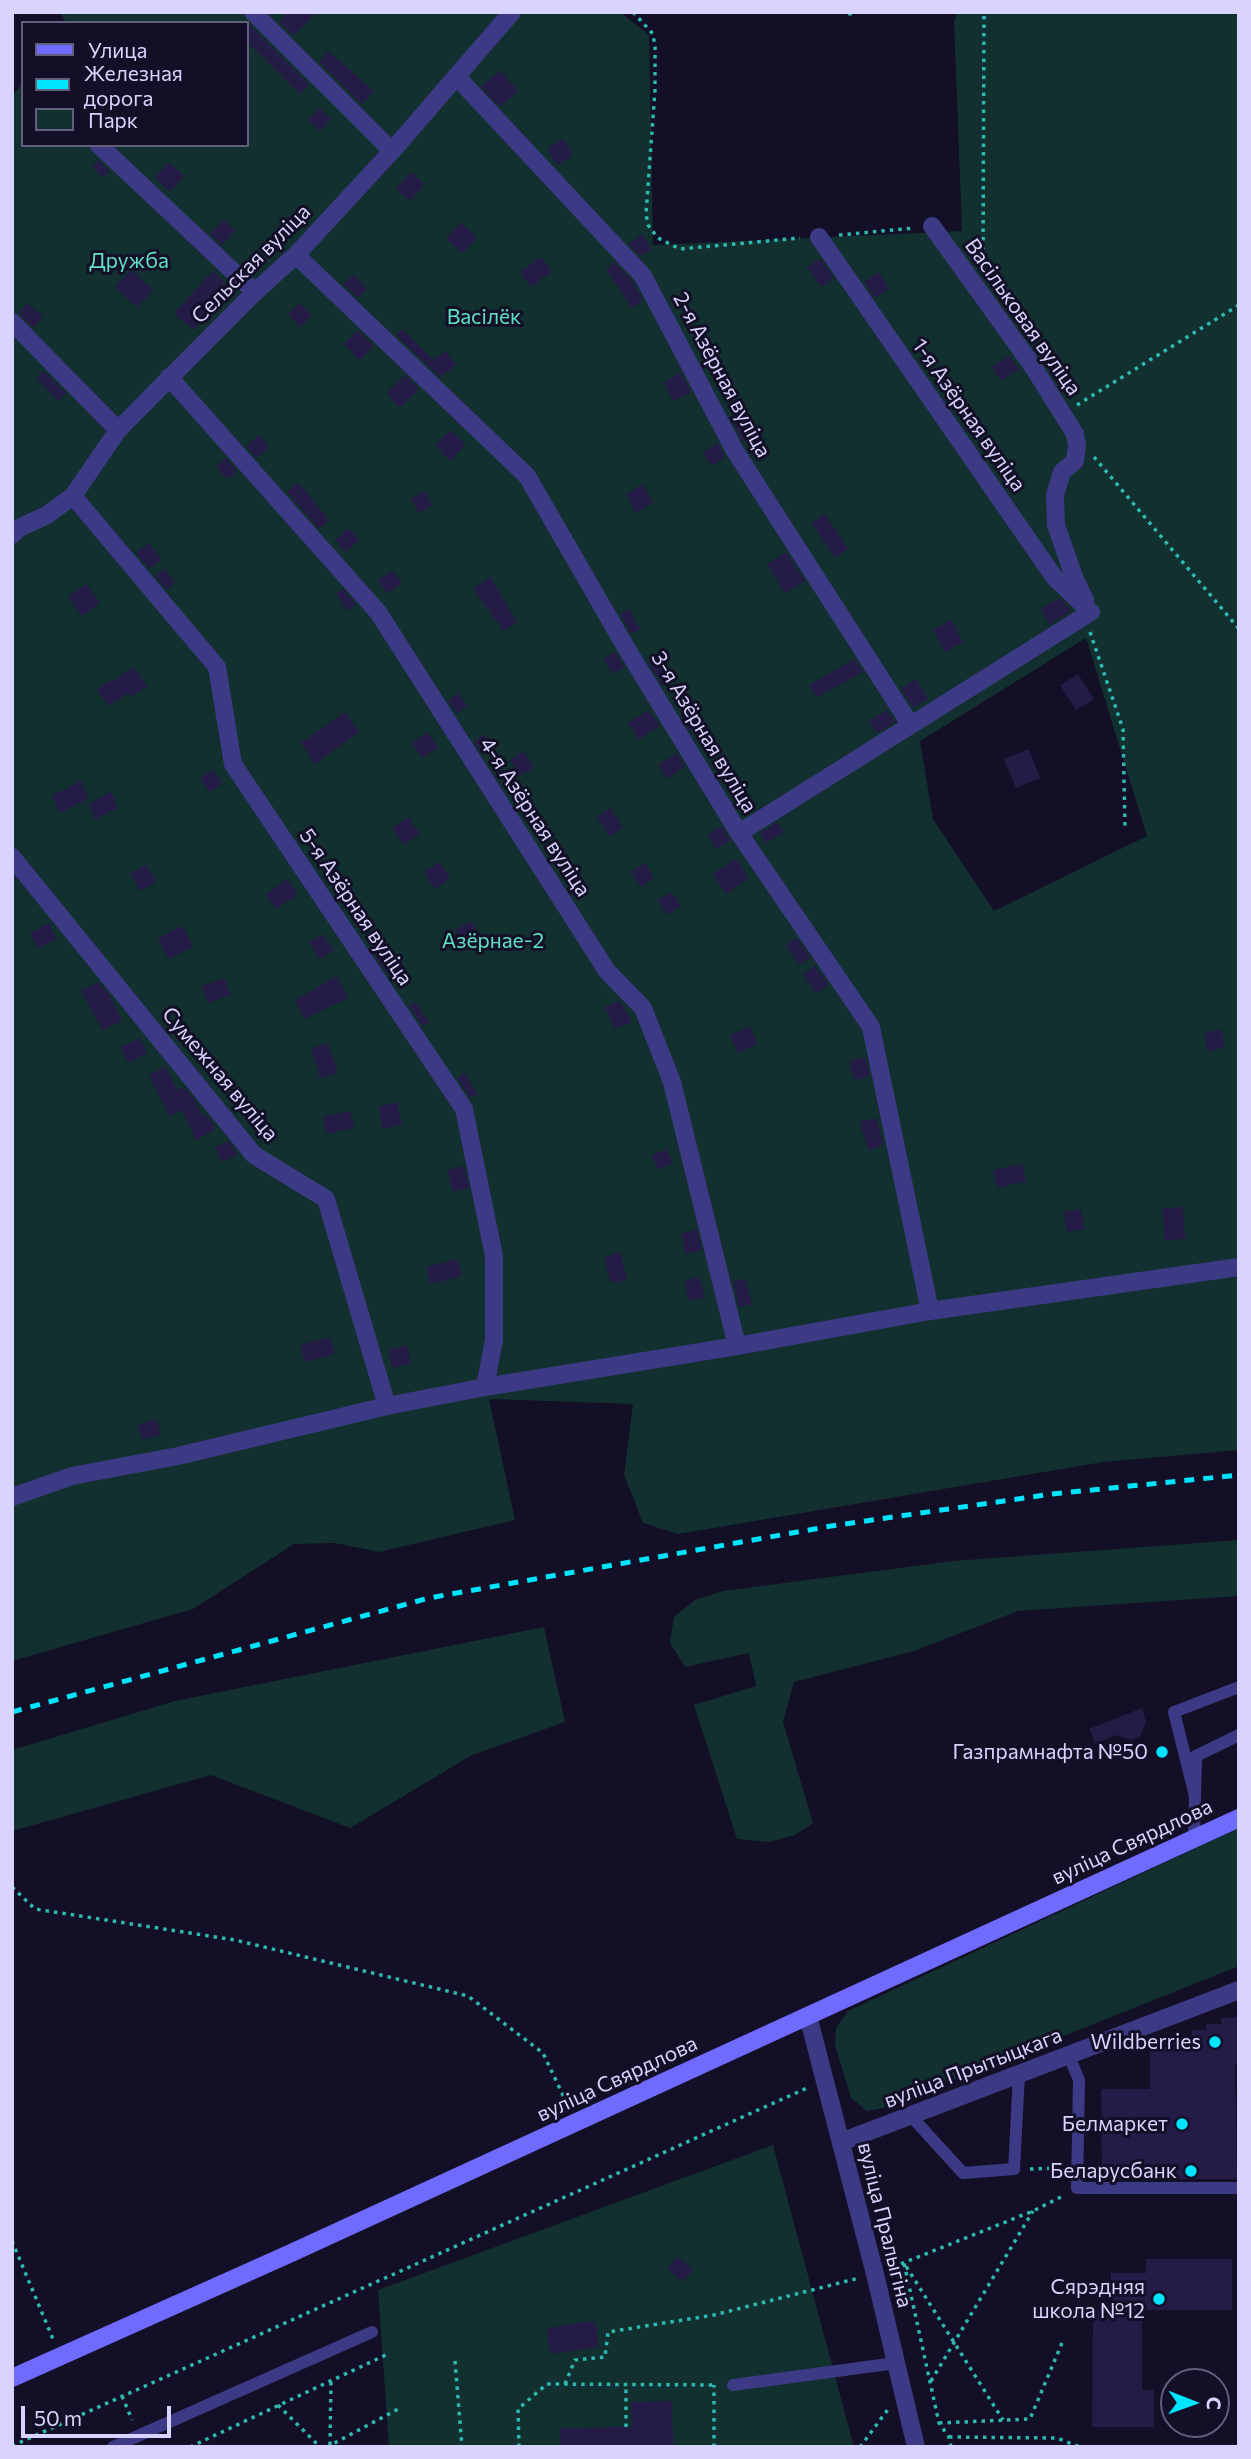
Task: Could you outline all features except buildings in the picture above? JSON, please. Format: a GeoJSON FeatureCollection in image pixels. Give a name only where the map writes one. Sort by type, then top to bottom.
{"type":"FeatureCollection","features":[{"type":"Feature","properties":{"kind":"main road","name":"вуліца Свярдлова"},"geometry":{"type":"LineString","coordinates":[[12,2378],[1239,1818]]}},
{"type":"Feature","properties":{"kind":"street"},"geometry":{"type":"LineString","coordinates":[[253,12],[392,151]]}},
{"type":"Feature","properties":{"kind":"street","name":"Сельская вуліца"},"geometry":{"type":"LineString","coordinates":[[15,530],[47,515],[73,496],[118,430],[255,292],[296,256],[392,151],[512,12]]}},
{"type":"Feature","properties":{"kind":"street","name":"2-я Азёрная вуліца"},"geometry":{"type":"LineString","coordinates":[[457,77],[643,276],[735,451],[910,724]]}},
{"type":"Feature","properties":{"kind":"street"},"geometry":{"type":"LineString","coordinates":[[101,147],[255,292]]}},
{"type":"Feature","properties":{"kind":"street","name":"Васільковая вуліца"},"geometry":{"type":"LineString","coordinates":[[932,226],[1032,365],[1075,434]]}},
{"type":"Feature","properties":{"kind":"street","name":"1-я Азёрная вуліца"},"geometry":{"type":"LineString","coordinates":[[819,237],[1054,577],[1091,612]]}},
{"type":"Feature","properties":{"kind":"street","name":"3-я Азёрная вуліца"},"geometry":{"type":"LineString","coordinates":[[296,256],[527,476],[628,651],[739,833],[871,1027],[929,1311]]}},
{"type":"Feature","properties":{"kind":"street"},"geometry":{"type":"LineString","coordinates":[[12,322],[118,430]]}},
{"type":"Feature","properties":{"kind":"street","name":"4-я Азёрная вуліца"},"geometry":{"type":"LineString","coordinates":[[169,377],[378,612],[607,971],[643,1008],[672,1082],[737,1346]]}},
{"type":"Feature","properties":{"kind":"street"},"geometry":{"type":"LineString","coordinates":[[739,833],[1091,612],[1074,577],[1056,525],[1055,495],[1062,472],[1075,460],[1075,434]]}},
{"type":"Feature","properties":{"kind":"street","name":"5-я Азёрная вуліца"},"geometry":{"type":"LineString","coordinates":[[73,496],[217,667],[233,764],[464,1110],[494,1256],[495,1340],[485,1387]]}},
{"type":"Feature","properties":{"kind":"street","name":"Сумежная вуліца"},"geometry":{"type":"LineString","coordinates":[[12,857],[254,1155],[326,1199],[387,1406]]}},
{"type":"Feature","properties":{"kind":"street"},"geometry":{"type":"LineString","coordinates":[[12,1496],[72,1476],[178,1456],[387,1406],[485,1387],[737,1346],[929,1311],[1239,1267]]}},
{"type":"Feature","properties":{"kind":"street","name":"вуліца Прытыцкага"},"geometry":{"type":"LineString","coordinates":[[841,2142],[1239,1990]]}},
{"type":"Feature","properties":{"kind":"street","name":"вуліца Пралыгіна"},"geometry":{"type":"LineString","coordinates":[[808,2016],[875,2274],[916,2447]]}},
{"type":"Feature","properties":{"kind":"lane"},"geometry":{"type":"LineString","coordinates":[[1195,1796],[1174,1712],[1239,1687]]}},
{"type":"Feature","properties":{"kind":"lane"},"geometry":{"type":"LineString","coordinates":[[1194,1839],[1196,1756],[1239,1735]]}},
{"type":"Feature","properties":{"kind":"lane"},"geometry":{"type":"LineString","coordinates":[[1069,2056],[1079,2080],[1077,2188],[1239,2188]]}},
{"type":"Feature","properties":{"kind":"lane"},"geometry":{"type":"LineString","coordinates":[[911,2116],[963,2173],[1014,2169],[1019,2075]]}},
{"type":"Feature","properties":{"kind":"lane"},"geometry":{"type":"LineString","coordinates":[[113,2447],[373,2332]]}},
{"type":"Feature","properties":{"kind":"lane"},"geometry":{"type":"LineString","coordinates":[[733,2385],[896,2363]]}},
{"type":"Feature","properties":{"kind":"path"},"geometry":{"type":"LineString","coordinates":[[633,12],[653,34],[655,47],[655,90],[646,214],[648,225],[658,237],[680,249],[932,226]]}},
{"type":"Feature","properties":{"kind":"path"},"geometry":{"type":"LineString","coordinates":[[850,12],[850,19]]}},
{"type":"Feature","properties":{"kind":"path"},"geometry":{"type":"LineString","coordinates":[[983,297],[984,12]]}},
{"type":"Feature","properties":{"kind":"path"},"geometry":{"type":"LineString","coordinates":[[1062,414],[1239,305]]}},
{"type":"Feature","properties":{"kind":"path"},"geometry":{"type":"LineString","coordinates":[[1075,434],[1239,629]]}},
{"type":"Feature","properties":{"kind":"path"},"geometry":{"type":"LineString","coordinates":[[1091,612],[1090,632],[1123,729],[1125,827]]}},
{"type":"Feature","properties":{"kind":"path"},"geometry":{"type":"LineString","coordinates":[[12,1887],[35,1909],[235,1940],[468,1996],[543,2053],[576,2122]]}},
{"type":"Feature","properties":{"kind":"path"},"geometry":{"type":"LineString","coordinates":[[12,2446],[814,2085]]}},
{"type":"Feature","properties":{"kind":"path"},"geometry":{"type":"LineString","coordinates":[[1014,2169],[1077,2168]]}},
{"type":"Feature","properties":{"kind":"path"},"geometry":{"type":"LineString","coordinates":[[565,2384],[575,2360],[605,2357],[608,2332],[714,2315],[875,2274],[1033,2211],[1077,2188]]}},
{"type":"Feature","properties":{"kind":"path"},"geometry":{"type":"LineString","coordinates":[[930,2383],[1033,2211]]}},
{"type":"Feature","properties":{"kind":"path"},"geometry":{"type":"LineString","coordinates":[[12,2241],[60,2357]]}},
{"type":"Feature","properties":{"kind":"path"},"geometry":{"type":"LineString","coordinates":[[904,2263],[1003,2420]]}},
{"type":"Feature","properties":{"kind":"path"},"geometry":{"type":"LineString","coordinates":[[904,2263],[939,2423],[949,2437],[951,2447]]}},
{"type":"Feature","properties":{"kind":"path"},"geometry":{"type":"LineString","coordinates":[[939,2423],[1030,2419],[1062,2343]]}},
{"type":"Feature","properties":{"kind":"path"},"geometry":{"type":"LineString","coordinates":[[190,2447],[390,2353]]}},
{"type":"Feature","properties":{"kind":"path"},"geometry":{"type":"LineString","coordinates":[[456,2361],[462,2447]]}},
{"type":"Feature","properties":{"kind":"path"},"geometry":{"type":"LineString","coordinates":[[331,2380],[329,2446],[402,2407]]}},
{"type":"Feature","properties":{"kind":"path"},"geometry":{"type":"LineString","coordinates":[[519,2447],[518,2409],[547,2384],[714,2385],[714,2447]]}},
{"type":"Feature","properties":{"kind":"path"},"geometry":{"type":"LineString","coordinates":[[626,2385],[626,2427]]}},
{"type":"Feature","properties":{"kind":"path"},"geometry":{"type":"LineString","coordinates":[[860,2447],[903,2390]]}},
{"type":"Feature","properties":{"kind":"path"},"geometry":{"type":"LineString","coordinates":[[278,2405],[320,2447]]}},
{"type":"Feature","properties":{"kind":"path"},"geometry":{"type":"LineString","coordinates":[[949,2437],[1057,2438],[1080,2447]]}},
{"type":"Feature","properties":{"kind":"path"},"geometry":{"type":"LineString","coordinates":[[202,2441],[204,2447]]}},
{"type":"Feature","properties":{"kind":"green space"},"geometry":{"type":"Polygon","coordinates":[[[60,12],[620,12],[649,35],[653,245],[962,231],[954,20],[958,12],[1239,12],[1239,1450],[1103,1462],[678,1534],[643,1523],[624,1475],[633,1404],[489,1399],[515,1520],[379,1552],[335,1543],[294,1544],[193,1609],[12,1661],[12,96],[21,85],[21,147],[248,147],[248,21],[65,21],[60,12]],[[1086,638],[920,741],[933,819],[994,911],[1147,836],[1086,638]]]}},
{"type":"Feature","properties":{"kind":"green space"},"geometry":{"type":"Polygon","coordinates":[[[1239,1540],[1239,1596],[1018,1611],[914,1651],[794,1682],[783,1722],[813,1823],[795,1835],[770,1842],[737,1839],[694,1705],[756,1686],[749,1653],[685,1667],[670,1643],[674,1617],[695,1600],[723,1591],[953,1561],[1239,1540]]]}},
{"type":"Feature","properties":{"kind":"green space"},"geometry":{"type":"Polygon","coordinates":[[[544,1627],[565,1722],[472,1755],[350,1828],[211,1775],[12,1831],[12,1750],[175,1701],[544,1627]]]}},
{"type":"Feature","properties":{"kind":"green space"},"geometry":{"type":"Polygon","coordinates":[[[1239,1828],[1239,1966],[883,2108],[867,2111],[851,2098],[835,2045],[836,2028],[848,2011],[1239,1828]]]}},
{"type":"Feature","properties":{"kind":"green space"},"geometry":{"type":"Polygon","coordinates":[[[773,2145],[854,2447],[389,2447],[378,2290],[773,2145]]]}},
{"type":"Feature","properties":{"kind":"railway"},"geometry":{"type":"LineString","coordinates":[[12,1712],[429,1598],[831,1526],[1052,1494],[1239,1475]]}},
{"type":"Feature","properties":{"kind":"place","name":"Газпрамнафта №50"},"geometry":{"type":"Point","coordinates":[1162,1752]}},
{"type":"Feature","properties":{"kind":"place","name":"Wildberries"},"geometry":{"type":"Point","coordinates":[1215,2042]}},
{"type":"Feature","properties":{"kind":"place","name":"Белмаркет"},"geometry":{"type":"Point","coordinates":[1182,2124]}},
{"type":"Feature","properties":{"kind":"place","name":"Беларусбанк"},"geometry":{"type":"Point","coordinates":[1191,2171]}},
{"type":"Feature","properties":{"kind":"place","name":"Сярэдняя школа №12"},"geometry":{"type":"Point","coordinates":[1159,2299]}},
{"type":"Feature","properties":{"kind":"park label","name":"Дружба"},"geometry":{"type":"Point","coordinates":[129,261]}},
{"type":"Feature","properties":{"kind":"park label","name":"Васілёк"},"geometry":{"type":"Point","coordinates":[484,317]}},
{"type":"Feature","properties":{"kind":"park label","name":"Азёрнае-2"},"geometry":{"type":"Point","coordinates":[493,941]}}]}
